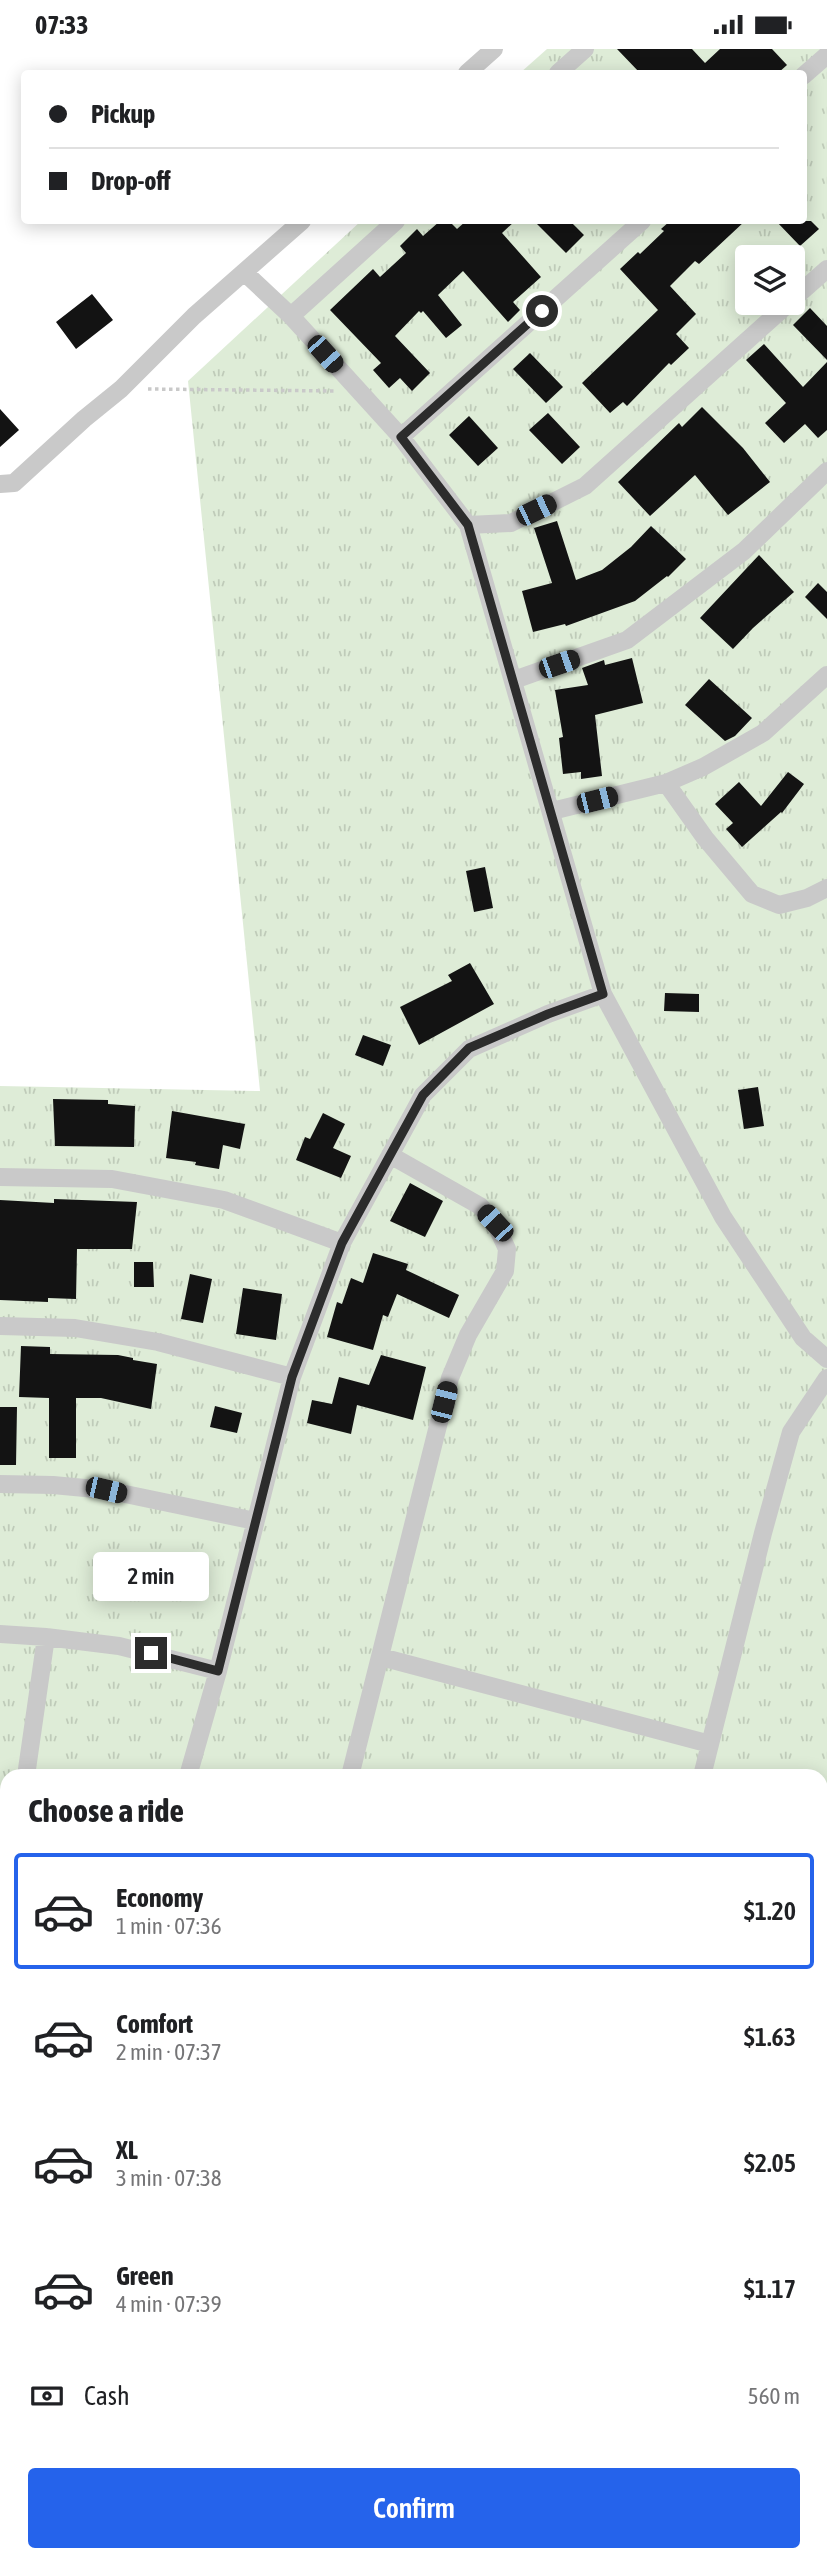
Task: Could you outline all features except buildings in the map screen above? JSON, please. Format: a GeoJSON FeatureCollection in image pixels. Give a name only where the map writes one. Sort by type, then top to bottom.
{"type":"FeatureCollection","features":[{"type":"Feature","properties":{"kind":"street"},"geometry":{"type":"LineString","coordinates":[[470,70],[494,49]]}},
{"type":"Feature","properties":{"kind":"street"},"geometry":{"type":"LineString","coordinates":[[561,70],[585,49]]}},
{"type":"Feature","properties":{"kind":"street"},"geometry":{"type":"LineString","coordinates":[[807,72],[827,55]]}},
{"type":"Feature","properties":{"kind":"street"},"geometry":{"type":"LineString","coordinates":[[0,496],[7,484],[121,389],[194,316],[299,224]]}},
{"type":"Feature","properties":{"kind":"street"},"geometry":{"type":"LineString","coordinates":[[291,316],[393,224]]}},
{"type":"Feature","properties":{"kind":"street"},"geometry":{"type":"LineString","coordinates":[[401,437],[639,224]]}},
{"type":"Feature","properties":{"kind":"street"},"geometry":{"type":"LineString","coordinates":[[805,289],[827,269]]}},
{"type":"Feature","properties":{"kind":"street"},"geometry":{"type":"LineString","coordinates":[[244,272],[291,316],[401,437],[468,525],[603,994],[723,1217],[803,1338],[827,1359]]}},
{"type":"Feature","properties":{"kind":"street"},"geometry":{"type":"LineString","coordinates":[[468,525],[511,523],[585,486],[775,315]]}},
{"type":"Feature","properties":{"kind":"street"},"geometry":{"type":"LineString","coordinates":[[514,680],[627,640],[744,551],[827,471]]}},
{"type":"Feature","properties":{"kind":"street"},"geometry":{"type":"LineString","coordinates":[[552,811],[666,783],[703,767],[763,733],[827,675]]}},
{"type":"Feature","properties":{"kind":"street"},"geometry":{"type":"LineString","coordinates":[[666,783],[705,838],[752,894],[779,905],[807,898],[827,888]]}},
{"type":"Feature","properties":{"kind":"street"},"geometry":{"type":"LineString","coordinates":[[190,1769],[218,1671],[292,1377],[342,1243],[423,1095],[469,1048],[603,994]]}},
{"type":"Feature","properties":{"kind":"street"},"geometry":{"type":"LineString","coordinates":[[352,1769],[450,1378],[468,1335],[505,1271],[507,1249],[495,1223],[480,1206],[390,1155]]}},
{"type":"Feature","properties":{"kind":"street"},"geometry":{"type":"LineString","coordinates":[[0,1177],[112,1179],[224,1200],[342,1243]]}},
{"type":"Feature","properties":{"kind":"street"},"geometry":{"type":"LineString","coordinates":[[0,1326],[75,1328],[158,1342],[292,1377]]}},
{"type":"Feature","properties":{"kind":"street"},"geometry":{"type":"LineString","coordinates":[[704,1769],[791,1432],[827,1378]]}},
{"type":"Feature","properties":{"kind":"street"},"geometry":{"type":"LineString","coordinates":[[0,1483],[106,1490],[255,1521]]}},
{"type":"Feature","properties":{"kind":"street"},"geometry":{"type":"LineString","coordinates":[[0,1635],[46,1637],[119,1646],[218,1671]]}},
{"type":"Feature","properties":{"kind":"street"},"geometry":{"type":"LineString","coordinates":[[27,1769],[46,1637]]}},
{"type":"Feature","properties":{"kind":"street"},"geometry":{"type":"LineString","coordinates":[[381,1657],[710,1744]]}},
{"type":"Feature","properties":{"kind":"path"},"geometry":{"type":"LineString","coordinates":[[121,389],[360,391]]}},
{"type":"Feature","properties":{"kind":"green space"},"geometry":{"type":"Polygon","coordinates":[[[547,49],[827,49],[827,1769],[0,1769],[0,1086],[260,1091],[188,381],[358,224],[807,224],[807,70],[523,70],[547,49]]]}},
{"type":"Feature","properties":{"kind":"route"},"geometry":{"type":"LineString","coordinates":[[151,1653],[218,1671],[292,1377],[342,1243],[423,1095],[469,1048],[603,994],[468,525],[401,437],[542,311]]}}]}
